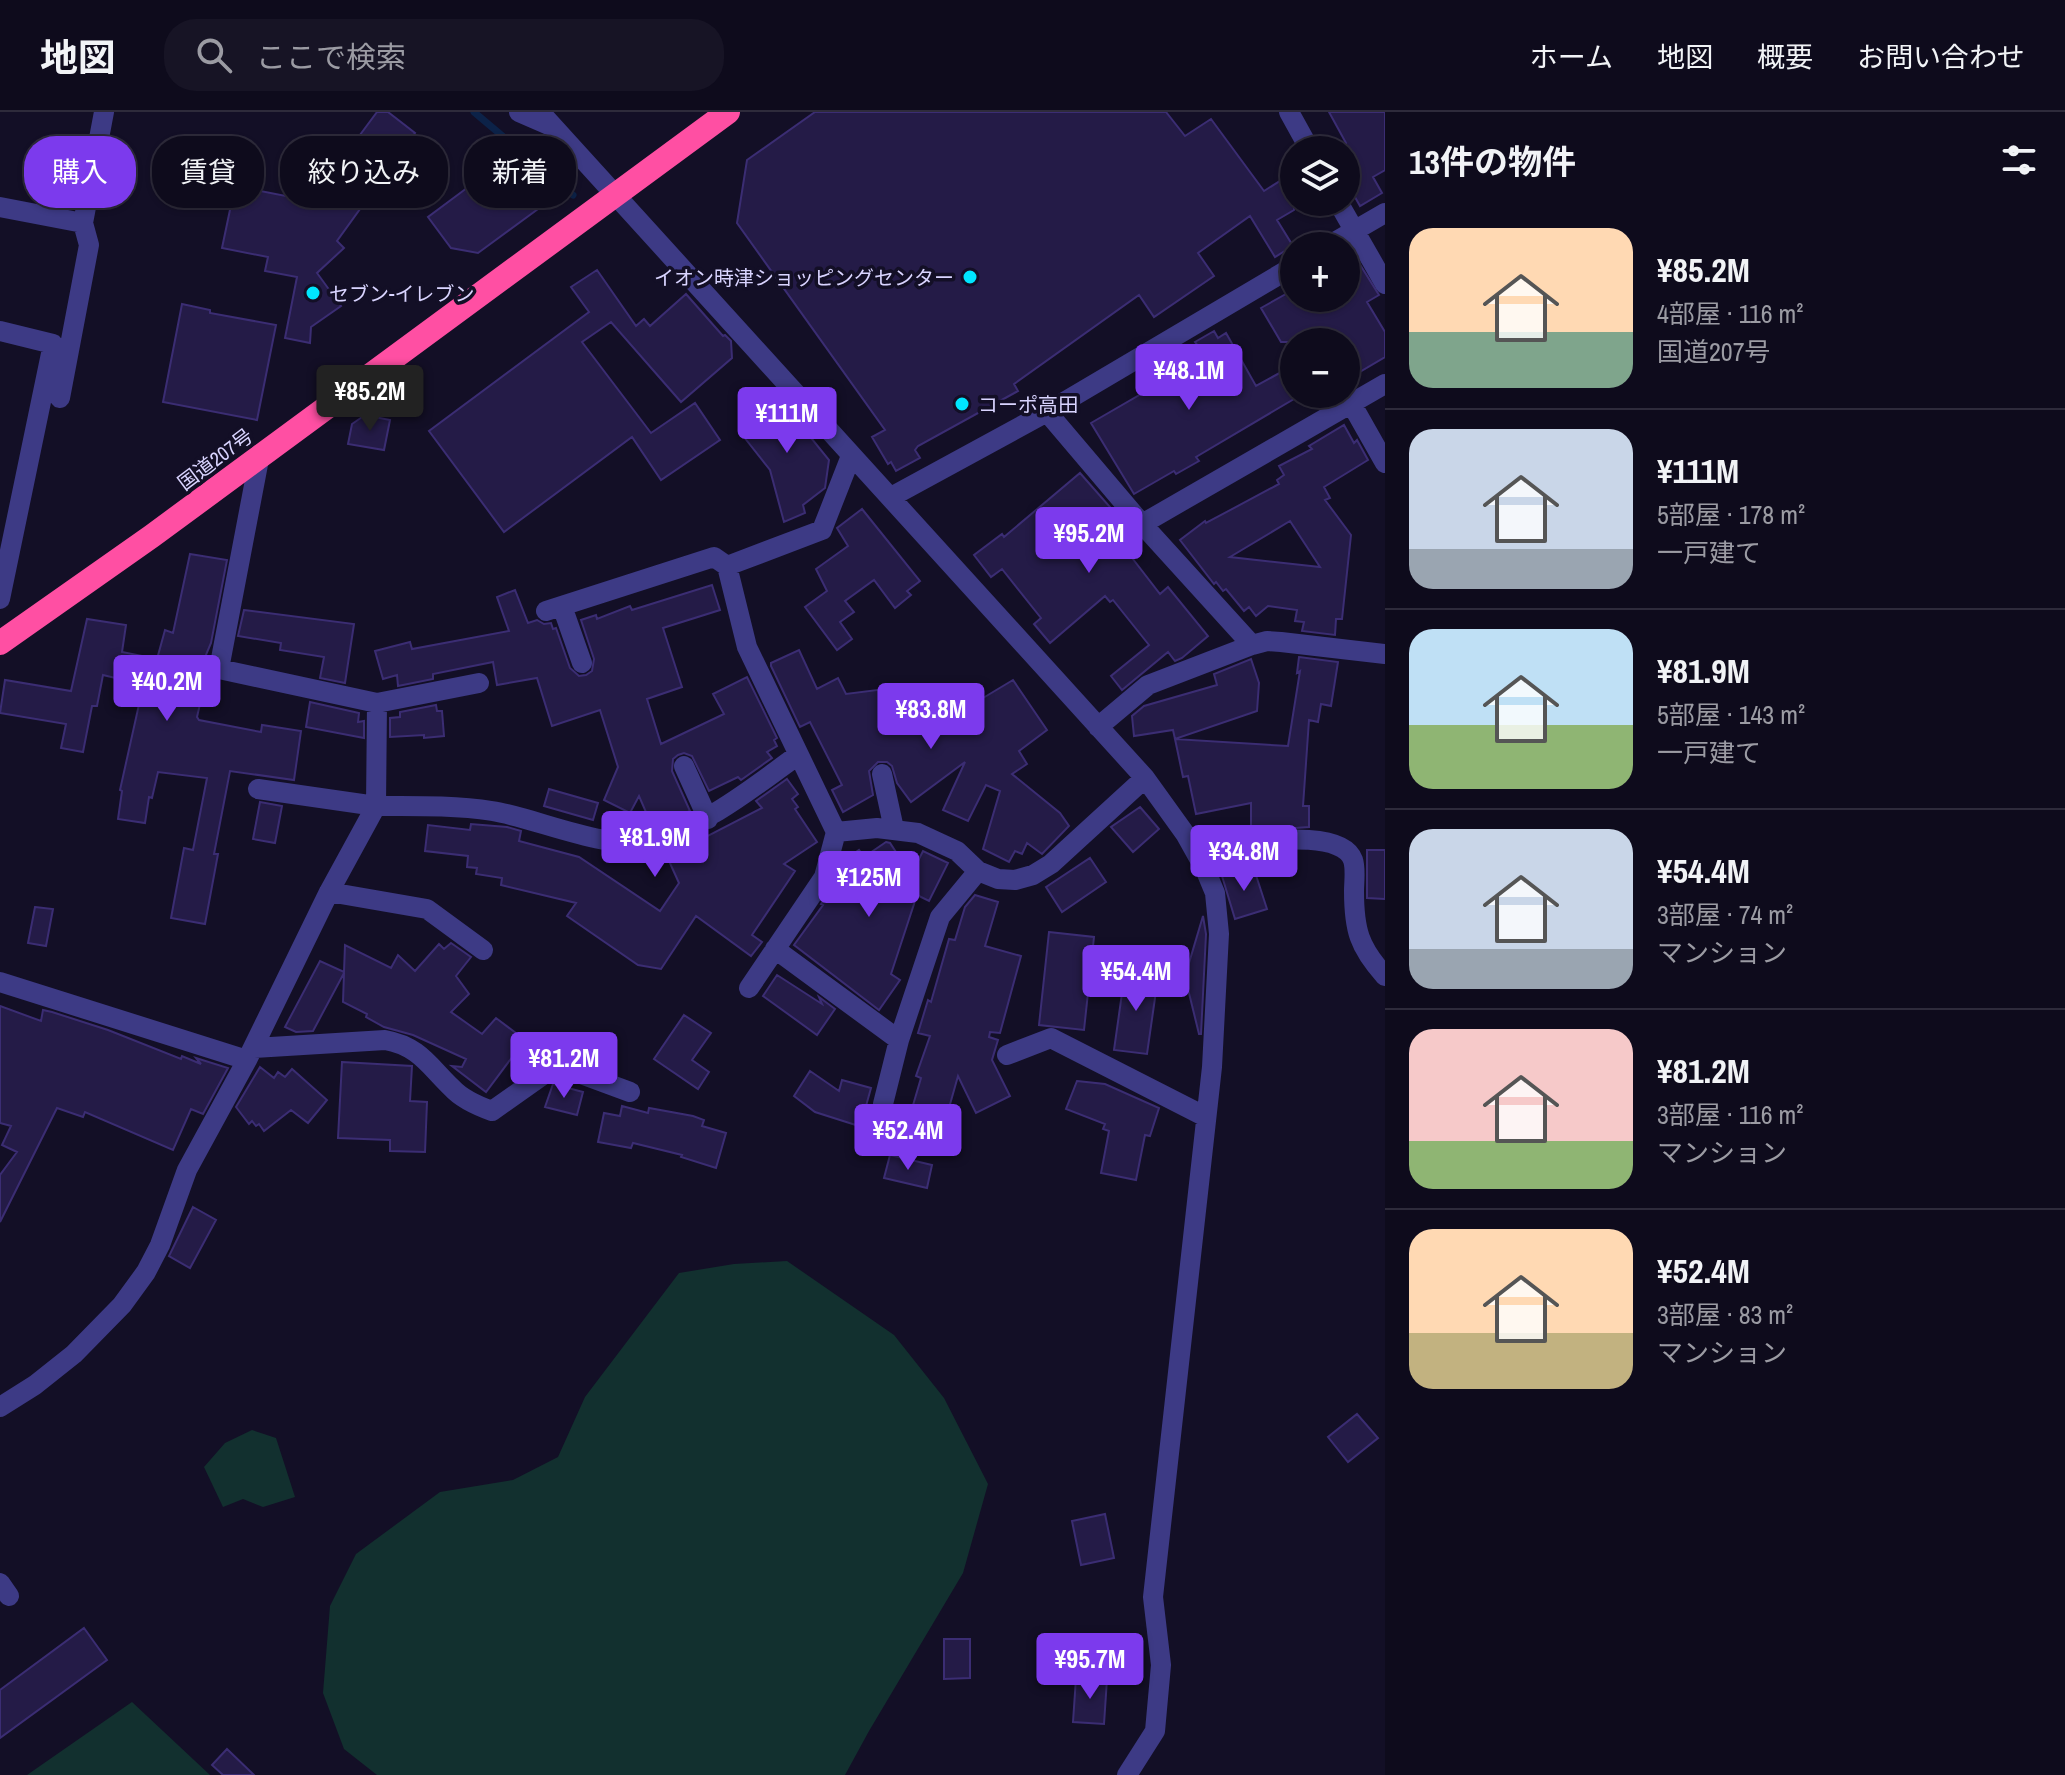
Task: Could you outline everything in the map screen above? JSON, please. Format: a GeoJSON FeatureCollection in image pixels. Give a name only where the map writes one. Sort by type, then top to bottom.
{"type":"FeatureCollection","features":[{"type":"Feature","properties":{"kind":"highway","name":"国道207号"},"geometry":{"type":"LineString","coordinates":[[0,643],[152,536],[728,112]]}},
{"type":"Feature","properties":{"kind":"street"},"geometry":{"type":"LineString","coordinates":[[60,398],[89,245],[83,223],[104,112]]}},
{"type":"Feature","properties":{"kind":"street"},"geometry":{"type":"LineString","coordinates":[[519,112],[546,119],[1145,778],[1186,835],[1215,893],[1219,934],[1217,987],[1206,1117],[1153,1597],[1161,1665],[1155,1731],[1127,1775]]}},
{"type":"Feature","properties":{"kind":"street"},"geometry":{"type":"LineString","coordinates":[[1289,112],[1302,136]]}},
{"type":"Feature","properties":{"kind":"street"},"geometry":{"type":"LineString","coordinates":[[0,207],[83,223]]}},
{"type":"Feature","properties":{"kind":"street"},"geometry":{"type":"LineString","coordinates":[[1354,231],[1385,213]]}},
{"type":"Feature","properties":{"kind":"street"},"geometry":{"type":"LineString","coordinates":[[1346,216],[1385,284]]}},
{"type":"Feature","properties":{"kind":"street"},"geometry":{"type":"LineString","coordinates":[[891,497],[1047,412],[1280,274]]}},
{"type":"Feature","properties":{"kind":"street"},"geometry":{"type":"LineString","coordinates":[[0,331],[53,344],[0,599]]}},
{"type":"Feature","properties":{"kind":"street"},"geometry":{"type":"LineString","coordinates":[[1360,398],[1385,384]]}},
{"type":"Feature","properties":{"kind":"street"},"geometry":{"type":"LineString","coordinates":[[1142,524],[1342,408]]}},
{"type":"Feature","properties":{"kind":"street"},"geometry":{"type":"LineString","coordinates":[[1354,408],[1385,463]]}},
{"type":"Feature","properties":{"kind":"street"},"geometry":{"type":"LineString","coordinates":[[1047,412],[1142,524],[1252,645]]}},
{"type":"Feature","properties":{"kind":"street"},"geometry":{"type":"LineString","coordinates":[[260,454],[219,669],[377,703],[479,683]]}},
{"type":"Feature","properties":{"kind":"street"},"geometry":{"type":"LineString","coordinates":[[727,566],[822,530],[851,456]]}},
{"type":"Feature","properties":{"kind":"street"},"geometry":{"type":"LineString","coordinates":[[582,663],[554,608],[714,557],[727,566],[747,647],[836,832],[824,877],[749,988]]}},
{"type":"Feature","properties":{"kind":"street"},"geometry":{"type":"LineString","coordinates":[[1098,727],[1148,685],[1252,645],[1281,642],[1385,654]]}},
{"type":"Feature","properties":{"kind":"street"},"geometry":{"type":"LineString","coordinates":[[0,1407],[35,1385],[74,1354],[122,1305],[146,1272],[160,1245],[187,1170],[250,1054],[329,892],[376,806],[377,703]]}},
{"type":"Feature","properties":{"kind":"street"},"geometry":{"type":"LineString","coordinates":[[258,789],[376,806],[488,810],[611,841],[649,841],[708,819],[798,755]]}},
{"type":"Feature","properties":{"kind":"street"},"geometry":{"type":"LineString","coordinates":[[684,766],[708,819]]}},
{"type":"Feature","properties":{"kind":"street"},"geometry":{"type":"LineString","coordinates":[[882,774],[894,829]]}},
{"type":"Feature","properties":{"kind":"street"},"geometry":{"type":"LineString","coordinates":[[836,832],[894,829],[934,839],[957,851],[978,871],[998,879],[1015,880],[1033,875],[1051,864],[1145,778]]}},
{"type":"Feature","properties":{"kind":"street"},"geometry":{"type":"LineString","coordinates":[[1205,869],[1252,844],[1318,841],[1331,842],[1345,849],[1354,862],[1357,935],[1385,976]]}},
{"type":"Feature","properties":{"kind":"street"},"geometry":{"type":"LineString","coordinates":[[883,1104],[899,1040],[940,917],[978,871]]}},
{"type":"Feature","properties":{"kind":"street"},"geometry":{"type":"LineString","coordinates":[[329,892],[427,909],[483,950]]}},
{"type":"Feature","properties":{"kind":"street"},"geometry":{"type":"LineString","coordinates":[[775,949],[899,1040]]}},
{"type":"Feature","properties":{"kind":"street"},"geometry":{"type":"LineString","coordinates":[[0,982],[250,1054],[385,1040],[402,1043],[429,1062],[454,1091],[492,1111],[557,1065],[630,1092]]}},
{"type":"Feature","properties":{"kind":"street"},"geometry":{"type":"LineString","coordinates":[[1007,1055],[1051,1038],[1206,1117]]}},
{"type":"Feature","properties":{"kind":"green space"},"geometry":{"type":"Polygon","coordinates":[[[787,1261],[894,1335],[944,1398],[988,1484],[963,1573],[845,1775],[377,1775],[344,1749],[323,1693],[330,1606],[356,1554],[440,1492],[513,1480],[558,1457],[585,1397],[679,1273],[734,1264],[787,1261]]]}},
{"type":"Feature","properties":{"kind":"green space"},"geometry":{"type":"Polygon","coordinates":[[[252,1430],[276,1438],[295,1497],[263,1507],[243,1499],[223,1507],[204,1467],[225,1443],[252,1430]]]}},
{"type":"Feature","properties":{"kind":"green space"},"geometry":{"type":"Polygon","coordinates":[[[132,1702],[210,1775],[27,1775],[132,1702]]]}},
{"type":"Feature","properties":{"kind":"building"},"geometry":{"type":"Polygon","coordinates":[[[377,112],[388,112],[415,133],[413,136],[359,136],[377,112]]]}},
{"type":"Feature","properties":{"kind":"building","name":"イオン時津ショッピングセンター"},"geometry":{"type":"Polygon","coordinates":[[[815,112],[1166,112],[1185,136],[1211,119],[1264,191],[1280,181],[1280,216],[1284,216],[1277,220],[1284,232],[1280,232],[1280,254],[1275,257],[1250,216],[1198,253],[1214,276],[1154,317],[1139,295],[1014,384],[1018,391],[918,446],[915,450],[920,458],[896,471],[891,462],[888,464],[872,437],[885,430],[737,223],[747,160],[815,112]]]}},
{"type":"Feature","properties":{"kind":"building"},"geometry":{"type":"Polygon","coordinates":[[[1329,112],[1385,112],[1385,170],[1373,177],[1382,193],[1360,206],[1360,136],[1342,136],[1329,112]]]}},
{"type":"Feature","properties":{"kind":"building"},"geometry":{"type":"Polygon","coordinates":[[[464,190],[464,208],[539,208],[478,253],[451,248],[428,217],[440,208],[448,208],[448,202],[464,190]]]}},
{"type":"Feature","properties":{"kind":"building"},"geometry":{"type":"Polygon","coordinates":[[[264,192],[280,195],[280,208],[361,208],[337,241],[344,248],[317,273],[341,306],[311,327],[310,343],[285,338],[297,277],[265,271],[268,257],[222,248],[230,208],[264,208],[264,192]]]}},
{"type":"Feature","properties":{"kind":"building"},"geometry":{"type":"Polygon","coordinates":[[[1360,265],[1379,295],[1367,302],[1385,332],[1385,357],[1360,372],[1360,328],[1280,328],[1280,340],[1261,308],[1280,297],[1280,312],[1360,312],[1360,265]]]}},
{"type":"Feature","properties":{"kind":"building"},"geometry":{"type":"Polygon","coordinates":[[[597,270],[636,326],[644,319],[650,326],[686,294],[731,341],[732,358],[681,402],[611,322],[582,342],[651,433],[695,403],[720,440],[661,480],[632,437],[504,532],[429,431],[589,312],[571,287],[597,270]]]}},
{"type":"Feature","properties":{"kind":"building"},"geometry":{"type":"Polygon","coordinates":[[[182,304],[210,310],[210,313],[276,325],[257,420],[163,402],[182,304]]]}},
{"type":"Feature","properties":{"kind":"building"},"geometry":{"type":"Polygon","coordinates":[[[1214,331],[1218,338],[1226,333],[1256,386],[1280,373],[1280,407],[1196,457],[1199,461],[1176,474],[1174,471],[1134,494],[1091,423],[1153,387],[1148,377],[1199,347],[1195,342],[1214,331]]]}},
{"type":"Feature","properties":{"kind":"building"},"geometry":{"type":"Polygon","coordinates":[[[774,392],[829,460],[825,488],[803,505],[805,513],[784,522],[770,470],[744,437],[746,414],[774,392]]]}},
{"type":"Feature","properties":{"kind":"building"},"geometry":{"type":"Polygon","coordinates":[[[365,415],[390,420],[384,450],[348,444],[352,424],[365,415]]]}},
{"type":"Feature","properties":{"kind":"building"},"geometry":{"type":"Polygon","coordinates":[[[1344,425],[1368,460],[1324,487],[1330,498],[1325,500],[1351,535],[1342,619],[1336,619],[1335,635],[1302,631],[1304,622],[1295,621],[1297,610],[1268,606],[1256,616],[1249,607],[1244,611],[1226,589],[1223,591],[1216,582],[1214,584],[1180,540],[1205,521],[1279,484],[1277,480],[1284,475],[1279,466],[1312,449],[1309,446],[1344,425]],[[1290,521],[1230,557],[1320,567],[1290,521]]]}},
{"type":"Feature","properties":{"kind":"building"},"geometry":{"type":"Polygon","coordinates":[[[1080,473],[1131,531],[1119,541],[1160,594],[1168,587],[1208,636],[1175,661],[1168,652],[1122,690],[1111,676],[1149,645],[1113,600],[1110,602],[1105,596],[1050,643],[1034,624],[1041,618],[1002,569],[991,577],[974,555],[1002,534],[1004,537],[1080,473]]]}},
{"type":"Feature","properties":{"kind":"building"},"geometry":{"type":"Polygon","coordinates":[[[862,509],[920,581],[907,591],[911,595],[895,608],[874,580],[845,601],[854,612],[840,622],[852,639],[837,650],[805,607],[827,591],[816,569],[848,546],[837,528],[862,509]]]}},
{"type":"Feature","properties":{"kind":"building"},"geometry":{"type":"Polygon","coordinates":[[[190,554],[227,560],[211,643],[200,669],[207,673],[197,717],[199,720],[261,732],[262,725],[301,731],[294,780],[230,771],[214,854],[218,854],[205,924],[171,918],[184,848],[193,850],[207,778],[158,772],[152,798],[149,797],[145,823],[118,819],[120,790],[140,700],[137,699],[140,684],[103,675],[97,706],[92,706],[83,752],[61,748],[66,724],[0,713],[5,680],[71,691],[87,619],[126,625],[122,652],[157,659],[165,630],[173,633],[190,554]]]}},
{"type":"Feature","properties":{"kind":"building"},"geometry":{"type":"Polygon","coordinates":[[[712,585],[720,610],[663,628],[682,687],[647,699],[661,744],[724,714],[713,694],[747,677],[777,738],[774,740],[777,746],[767,752],[772,758],[741,780],[738,777],[709,791],[692,756],[684,753],[678,755],[673,759],[672,771],[690,811],[652,826],[639,796],[630,813],[604,800],[618,767],[600,710],[552,726],[537,678],[497,685],[493,662],[433,674],[433,679],[398,686],[397,675],[383,679],[375,651],[410,642],[412,649],[509,631],[497,597],[515,590],[528,623],[537,620],[544,624],[551,623],[553,629],[556,628],[570,668],[579,676],[586,675],[592,671],[594,659],[581,620],[596,615],[597,619],[630,606],[632,610],[712,585]]]}},
{"type":"Feature","properties":{"kind":"building"},"geometry":{"type":"Polygon","coordinates":[[[244,610],[354,624],[345,683],[320,678],[324,657],[280,650],[281,643],[238,636],[244,610]]]}},
{"type":"Feature","properties":{"kind":"building"},"geometry":{"type":"Polygon","coordinates":[[[799,650],[817,689],[838,678],[846,694],[893,688],[895,701],[913,725],[946,701],[949,705],[962,696],[964,699],[968,697],[973,704],[1013,680],[1047,730],[1019,751],[1027,764],[1012,774],[1060,813],[1069,826],[1042,854],[1027,843],[1022,854],[1015,851],[1009,862],[983,849],[1000,791],[986,785],[968,821],[943,810],[965,762],[911,802],[897,783],[892,766],[887,762],[878,762],[869,771],[873,795],[843,812],[832,790],[842,785],[810,722],[800,727],[771,666],[771,663],[799,650]]]}},
{"type":"Feature","properties":{"kind":"building"},"geometry":{"type":"Polygon","coordinates":[[[1299,657],[1338,662],[1331,706],[1321,704],[1318,722],[1309,720],[1303,806],[1309,806],[1309,827],[1251,831],[1251,803],[1196,814],[1188,776],[1183,777],[1175,739],[1288,746],[1300,671],[1297,673],[1299,657]]]}},
{"type":"Feature","properties":{"kind":"building"},"geometry":{"type":"Polygon","coordinates":[[[1251,659],[1259,683],[1257,711],[1175,739],[1173,730],[1134,736],[1132,716],[1144,706],[1217,685],[1214,674],[1251,659]]]}},
{"type":"Feature","properties":{"kind":"building"},"geometry":{"type":"Polygon","coordinates":[[[310,702],[359,713],[358,722],[364,721],[364,738],[306,727],[310,702]]]}},
{"type":"Feature","properties":{"kind":"building"},"geometry":{"type":"Polygon","coordinates":[[[436,705],[437,711],[442,711],[444,736],[390,737],[390,718],[400,717],[400,712],[436,705]]]}},
{"type":"Feature","properties":{"kind":"building"},"geometry":{"type":"Polygon","coordinates":[[[787,779],[798,794],[792,799],[798,807],[795,809],[817,842],[784,864],[795,871],[752,935],[762,942],[751,956],[696,916],[661,969],[638,965],[567,916],[576,903],[501,885],[502,878],[476,874],[477,868],[467,867],[468,856],[425,851],[428,825],[470,830],[471,824],[507,827],[521,831],[519,841],[579,857],[660,911],[679,883],[664,850],[700,835],[702,839],[762,808],[756,801],[787,779]]]}},
{"type":"Feature","properties":{"kind":"building"},"geometry":{"type":"Polygon","coordinates":[[[549,789],[598,803],[593,820],[544,806],[549,789]]]}},
{"type":"Feature","properties":{"kind":"building"},"geometry":{"type":"Polygon","coordinates":[[[260,802],[282,806],[275,843],[253,839],[260,802]]]}},
{"type":"Feature","properties":{"kind":"building"},"geometry":{"type":"Polygon","coordinates":[[[1140,807],[1159,829],[1133,852],[1111,827],[1140,807]]]}},
{"type":"Feature","properties":{"kind":"building"},"geometry":{"type":"Polygon","coordinates":[[[886,842],[890,843],[911,875],[923,851],[948,863],[929,901],[917,895],[891,974],[900,980],[879,1010],[794,945],[846,867],[843,861],[859,850],[864,857],[886,842]]]}},
{"type":"Feature","properties":{"kind":"building"},"geometry":{"type":"Polygon","coordinates":[[[1367,850],[1385,850],[1385,899],[1367,898],[1367,850]]]}},
{"type":"Feature","properties":{"kind":"building"},"geometry":{"type":"Polygon","coordinates":[[[1090,858],[1106,882],[1062,912],[1046,887],[1090,858]]]}},
{"type":"Feature","properties":{"kind":"building"},"geometry":{"type":"Polygon","coordinates":[[[1253,866],[1267,909],[1235,919],[1222,876],[1253,866]]]}},
{"type":"Feature","properties":{"kind":"building"},"geometry":{"type":"Polygon","coordinates":[[[975,895],[998,902],[985,946],[1021,956],[1000,1033],[990,1032],[989,1037],[998,1040],[992,1060],[1010,1096],[976,1113],[958,1076],[945,1122],[911,1112],[921,1078],[916,1076],[930,1036],[918,1033],[928,1000],[931,1002],[949,939],[955,940],[965,907],[975,895]]]}},
{"type":"Feature","properties":{"kind":"building"},"geometry":{"type":"Polygon","coordinates":[[[35,907],[53,909],[46,946],[28,943],[35,907]]]}},
{"type":"Feature","properties":{"kind":"building"},"geometry":{"type":"Polygon","coordinates":[[[1203,916],[1206,934],[1199,1034],[1187,985],[1189,963],[1203,916]]]}},
{"type":"Feature","properties":{"kind":"building"},"geometry":{"type":"Polygon","coordinates":[[[1049,932],[1094,937],[1084,1030],[1039,1025],[1049,932]]]}},
{"type":"Feature","properties":{"kind":"building"},"geometry":{"type":"Polygon","coordinates":[[[451,943],[471,957],[456,976],[469,994],[451,1012],[482,1034],[496,1018],[525,1040],[486,1092],[452,1066],[462,1067],[466,1059],[413,1035],[384,1027],[343,1002],[344,973],[313,1031],[296,1032],[285,1027],[320,961],[344,972],[345,945],[391,968],[398,955],[415,971],[439,944],[444,949],[451,943]]]}},
{"type":"Feature","properties":{"kind":"building"},"geometry":{"type":"Polygon","coordinates":[[[1125,972],[1158,977],[1147,1054],[1114,1050],[1125,972]]]}},
{"type":"Feature","properties":{"kind":"building"},"geometry":{"type":"Polygon","coordinates":[[[777,975],[835,1009],[817,1035],[763,996],[777,975]]]}},
{"type":"Feature","properties":{"kind":"building"},"geometry":{"type":"Polygon","coordinates":[[[0,1006],[41,1021],[43,1010],[52,1012],[181,1059],[182,1056],[201,1064],[196,1058],[228,1068],[203,1114],[191,1109],[173,1150],[85,1112],[83,1117],[57,1108],[0,1222],[0,1175],[17,1152],[2,1145],[11,1126],[0,1123],[0,1006]]]}},
{"type":"Feature","properties":{"kind":"building"},"geometry":{"type":"Polygon","coordinates":[[[684,1015],[711,1033],[692,1060],[709,1072],[698,1089],[654,1059],[684,1015]]]}},
{"type":"Feature","properties":{"kind":"building"},"geometry":{"type":"Polygon","coordinates":[[[342,1062],[412,1066],[410,1101],[427,1102],[425,1152],[390,1151],[390,1140],[338,1138],[342,1062]]]}},
{"type":"Feature","properties":{"kind":"building"},"geometry":{"type":"Polygon","coordinates":[[[260,1067],[274,1078],[278,1072],[285,1077],[292,1069],[327,1100],[308,1123],[291,1110],[264,1131],[259,1124],[256,1126],[252,1121],[249,1124],[236,1107],[260,1067]]]}},
{"type":"Feature","properties":{"kind":"building"},"geometry":{"type":"Polygon","coordinates":[[[810,1071],[839,1091],[842,1080],[871,1088],[866,1106],[871,1109],[865,1128],[815,1112],[794,1096],[810,1071]]]}},
{"type":"Feature","properties":{"kind":"building"},"geometry":{"type":"Polygon","coordinates":[[[1077,1081],[1105,1084],[1159,1108],[1150,1136],[1145,1135],[1136,1180],[1101,1173],[1109,1131],[1103,1129],[1105,1124],[1066,1109],[1077,1081]]]}},
{"type":"Feature","properties":{"kind":"building"},"geometry":{"type":"Polygon","coordinates":[[[553,1084],[583,1092],[577,1115],[545,1107],[553,1084]]]}},
{"type":"Feature","properties":{"kind":"building"},"geometry":{"type":"Polygon","coordinates":[[[622,1106],[648,1113],[649,1108],[693,1116],[704,1120],[702,1126],[726,1133],[716,1168],[682,1155],[633,1143],[631,1148],[598,1142],[604,1113],[620,1116],[622,1106]]]}},
{"type":"Feature","properties":{"kind":"building"},"geometry":{"type":"Polygon","coordinates":[[[890,1155],[932,1165],[927,1188],[884,1178],[890,1155]]]}},
{"type":"Feature","properties":{"kind":"building"},"geometry":{"type":"Polygon","coordinates":[[[193,1207],[216,1220],[190,1268],[169,1256],[193,1207]]]}},
{"type":"Feature","properties":{"kind":"building"},"geometry":{"type":"Polygon","coordinates":[[[1357,1414],[1378,1438],[1348,1462],[1328,1437],[1357,1414]]]}},
{"type":"Feature","properties":{"kind":"building"},"geometry":{"type":"Polygon","coordinates":[[[1105,1514],[1114,1558],[1081,1565],[1072,1521],[1105,1514]]]}},
{"type":"Feature","properties":{"kind":"building"},"geometry":{"type":"Polygon","coordinates":[[[84,1628],[107,1660],[0,1738],[0,1690],[84,1628]]]}},
{"type":"Feature","properties":{"kind":"building"},"geometry":{"type":"Polygon","coordinates":[[[944,1639],[970,1639],[970,1678],[944,1679],[944,1639]]]}},
{"type":"Feature","properties":{"kind":"building"},"geometry":{"type":"Polygon","coordinates":[[[1076,1678],[1107,1679],[1104,1724],[1073,1722],[1076,1678]]]}},
{"type":"Feature","properties":{"kind":"building"},"geometry":{"type":"Polygon","coordinates":[[[227,1749],[254,1775],[223,1775],[212,1765],[227,1749]]]}},
{"type":"Feature","properties":{"kind":"waterway"},"geometry":{"type":"LineString","coordinates":[[474,112],[502,136]]}},
{"type":"Feature","properties":{"kind":"place","name":"イオン時津ショッピングセンター"},"geometry":{"type":"Point","coordinates":[970,277]}},
{"type":"Feature","properties":{"kind":"place","name":"セブン-イレブン"},"geometry":{"type":"Point","coordinates":[313,293]}},
{"type":"Feature","properties":{"kind":"place","name":"コーポ高田"},"geometry":{"type":"Point","coordinates":[962,404]}}]}
